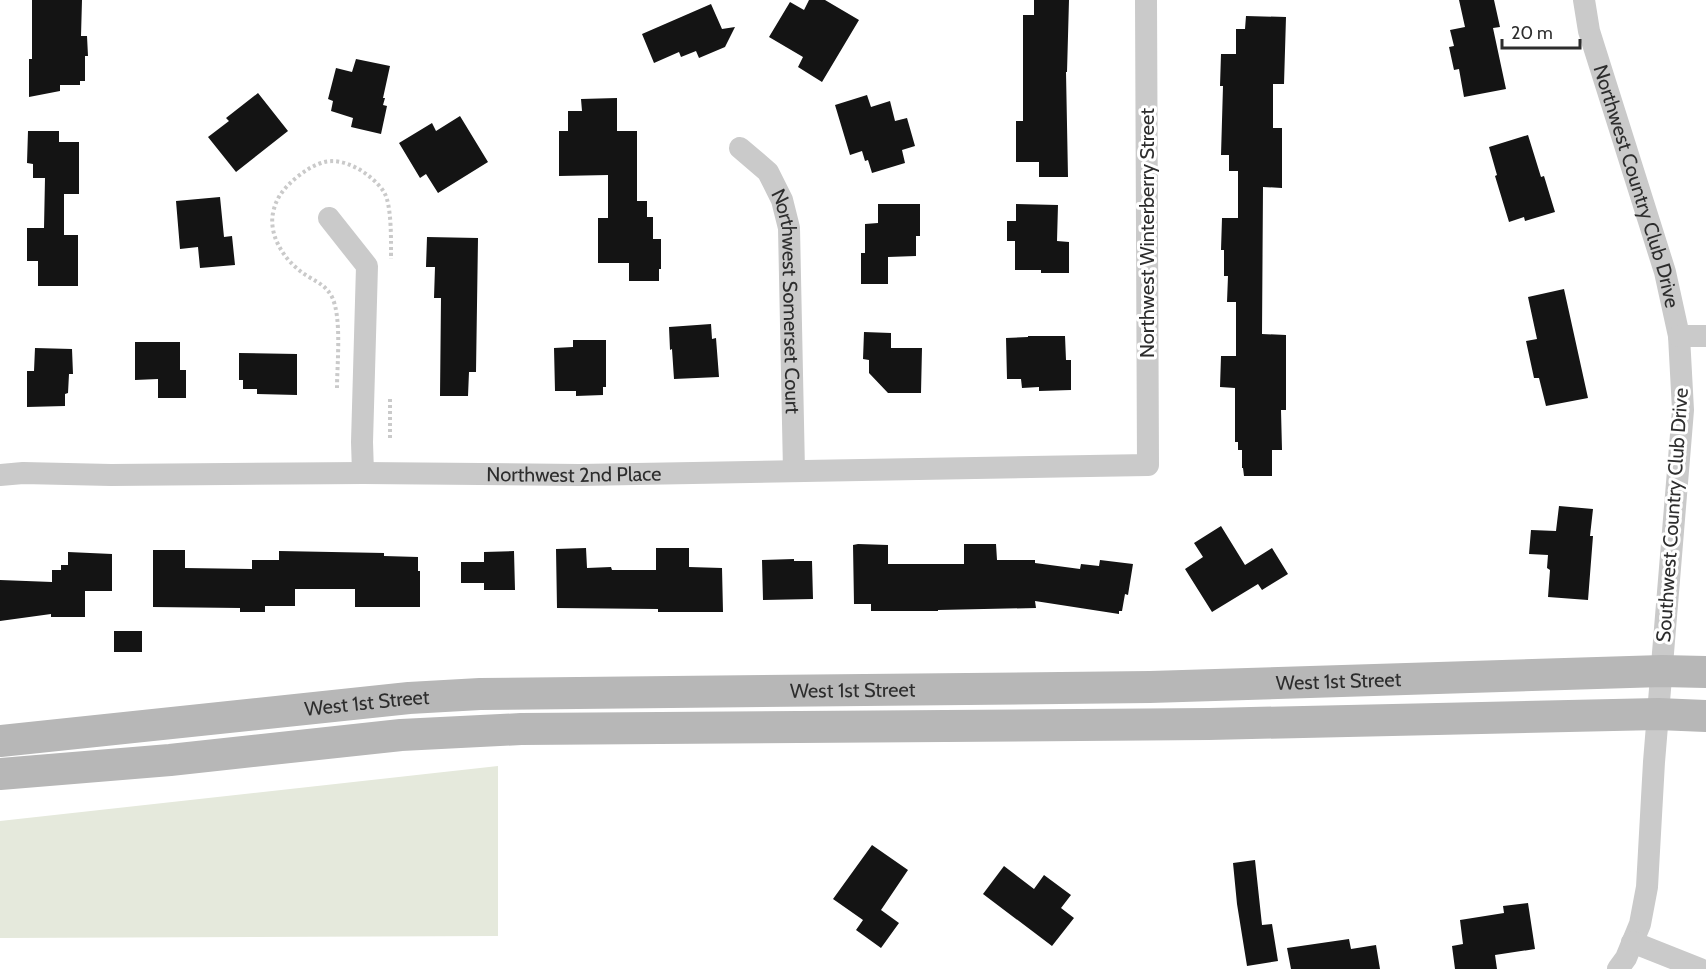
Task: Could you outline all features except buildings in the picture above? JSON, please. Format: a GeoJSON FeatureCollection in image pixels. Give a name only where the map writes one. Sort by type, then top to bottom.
{"type":"FeatureCollection","features":[{"type":"Feature","properties":{"kind":"main road","name":"West 1st Street"},"geometry":{"type":"LineString","coordinates":[[0,774],[170,760],[401,735],[521,729],[1209,724],[1660,693],[1706,672]]}},
{"type":"Feature","properties":{"kind":"main road","name":"West 1st Street"},"geometry":{"type":"LineString","coordinates":[[0,741],[409,698],[480,694],[1150,687],[1660,693],[1706,716]]}},
{"type":"Feature","properties":{"kind":"street","name":"Northwest Winterberry Street"},"geometry":{"type":"LineString","coordinates":[[1146,0],[1148,465]]}},
{"type":"Feature","properties":{"kind":"street","name":"Northwest Country Club Drive"},"geometry":{"type":"LineString","coordinates":[[1584,0],[1589,30],[1665,272],[1678,336]]}},
{"type":"Feature","properties":{"kind":"street","name":"Northwest Somerset Court"},"geometry":{"type":"LineString","coordinates":[[740,148],[768,172],[782,200],[789,228],[794,471]]}},
{"type":"Feature","properties":{"kind":"street"},"geometry":{"type":"LineString","coordinates":[[329,218],[367,266],[363,473]]}},
{"type":"Feature","properties":{"kind":"street"},"geometry":{"type":"LineString","coordinates":[[1678,336],[1706,336]]}},
{"type":"Feature","properties":{"kind":"street","name":"Southwest Country Club Drive"},"geometry":{"type":"LineString","coordinates":[[1618,969],[1626,958],[1640,924],[1647,887],[1654,762],[1683,410],[1678,336]]}},
{"type":"Feature","properties":{"kind":"street","name":"Northwest 2nd Place"},"geometry":{"type":"LineString","coordinates":[[0,475],[23,473],[111,475],[363,473],[579,475],[1148,465]]}},
{"type":"Feature","properties":{"kind":"street"},"geometry":{"type":"LineString","coordinates":[[1632,942],[1700,969]]}},
{"type":"Feature","properties":{"kind":"shaded area"},"geometry":{"type":"Polygon","coordinates":[[[498,766],[498,936],[0,938],[0,821],[498,766]]]}}]}
